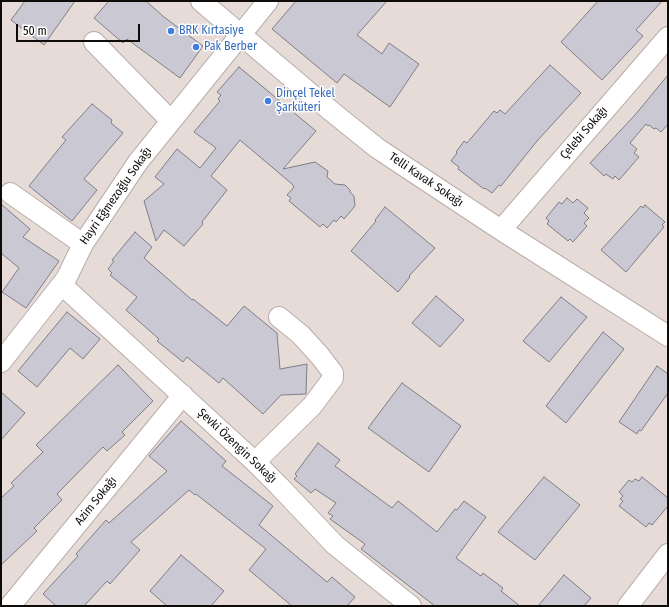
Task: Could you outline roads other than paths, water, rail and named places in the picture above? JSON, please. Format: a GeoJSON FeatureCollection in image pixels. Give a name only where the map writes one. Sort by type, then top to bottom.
{"type":"FeatureCollection","features":[{"type":"Feature","properties":{"kind":"street","name":"Telli Kavak Sokağı"},"geometry":{"type":"LineString","coordinates":[[201,1],[377,148],[501,230],[668,336]]}},
{"type":"Feature","properties":{"kind":"street","name":"Hayri Eğmezoğlu Sokağı"},"geometry":{"type":"LineString","coordinates":[[1,362],[62,285],[69,274],[82,244],[129,175],[268,1]]}},
{"type":"Feature","properties":{"kind":"street","name":"Çelebi Sokağı"},"geometry":{"type":"LineString","coordinates":[[501,230],[668,37]]}},
{"type":"Feature","properties":{"kind":"street"},"geometry":{"type":"LineString","coordinates":[[94,42],[171,121]]}},
{"type":"Feature","properties":{"kind":"street"},"geometry":{"type":"LineString","coordinates":[[10,193],[82,244]]}},
{"type":"Feature","properties":{"kind":"street","name":"Şevki Özengin Sokağı"},"geometry":{"type":"LineString","coordinates":[[62,285],[255,462],[334,545],[411,606]]}},
{"type":"Feature","properties":{"kind":"street"},"geometry":{"type":"LineString","coordinates":[[255,462],[312,406],[333,378],[334,373],[301,334],[279,317]]}},
{"type":"Feature","properties":{"kind":"street","name":"Azim Sokağı"},"geometry":{"type":"LineString","coordinates":[[10,606],[183,396]]}},
{"type":"Feature","properties":{"kind":"street"},"geometry":{"type":"LineString","coordinates":[[628,606],[668,554]]}},
{"type":"Feature","properties":{"kind":"place","name":"BRK Kırtasiye"},"geometry":{"type":"Point","coordinates":[171,31]}},
{"type":"Feature","properties":{"kind":"place","name":"Pak Berber"},"geometry":{"type":"Point","coordinates":[196,47]}},
{"type":"Feature","properties":{"kind":"place","name":"Dinçel Tekel Şarküteri"},"geometry":{"type":"Point","coordinates":[268,101]}}]}
